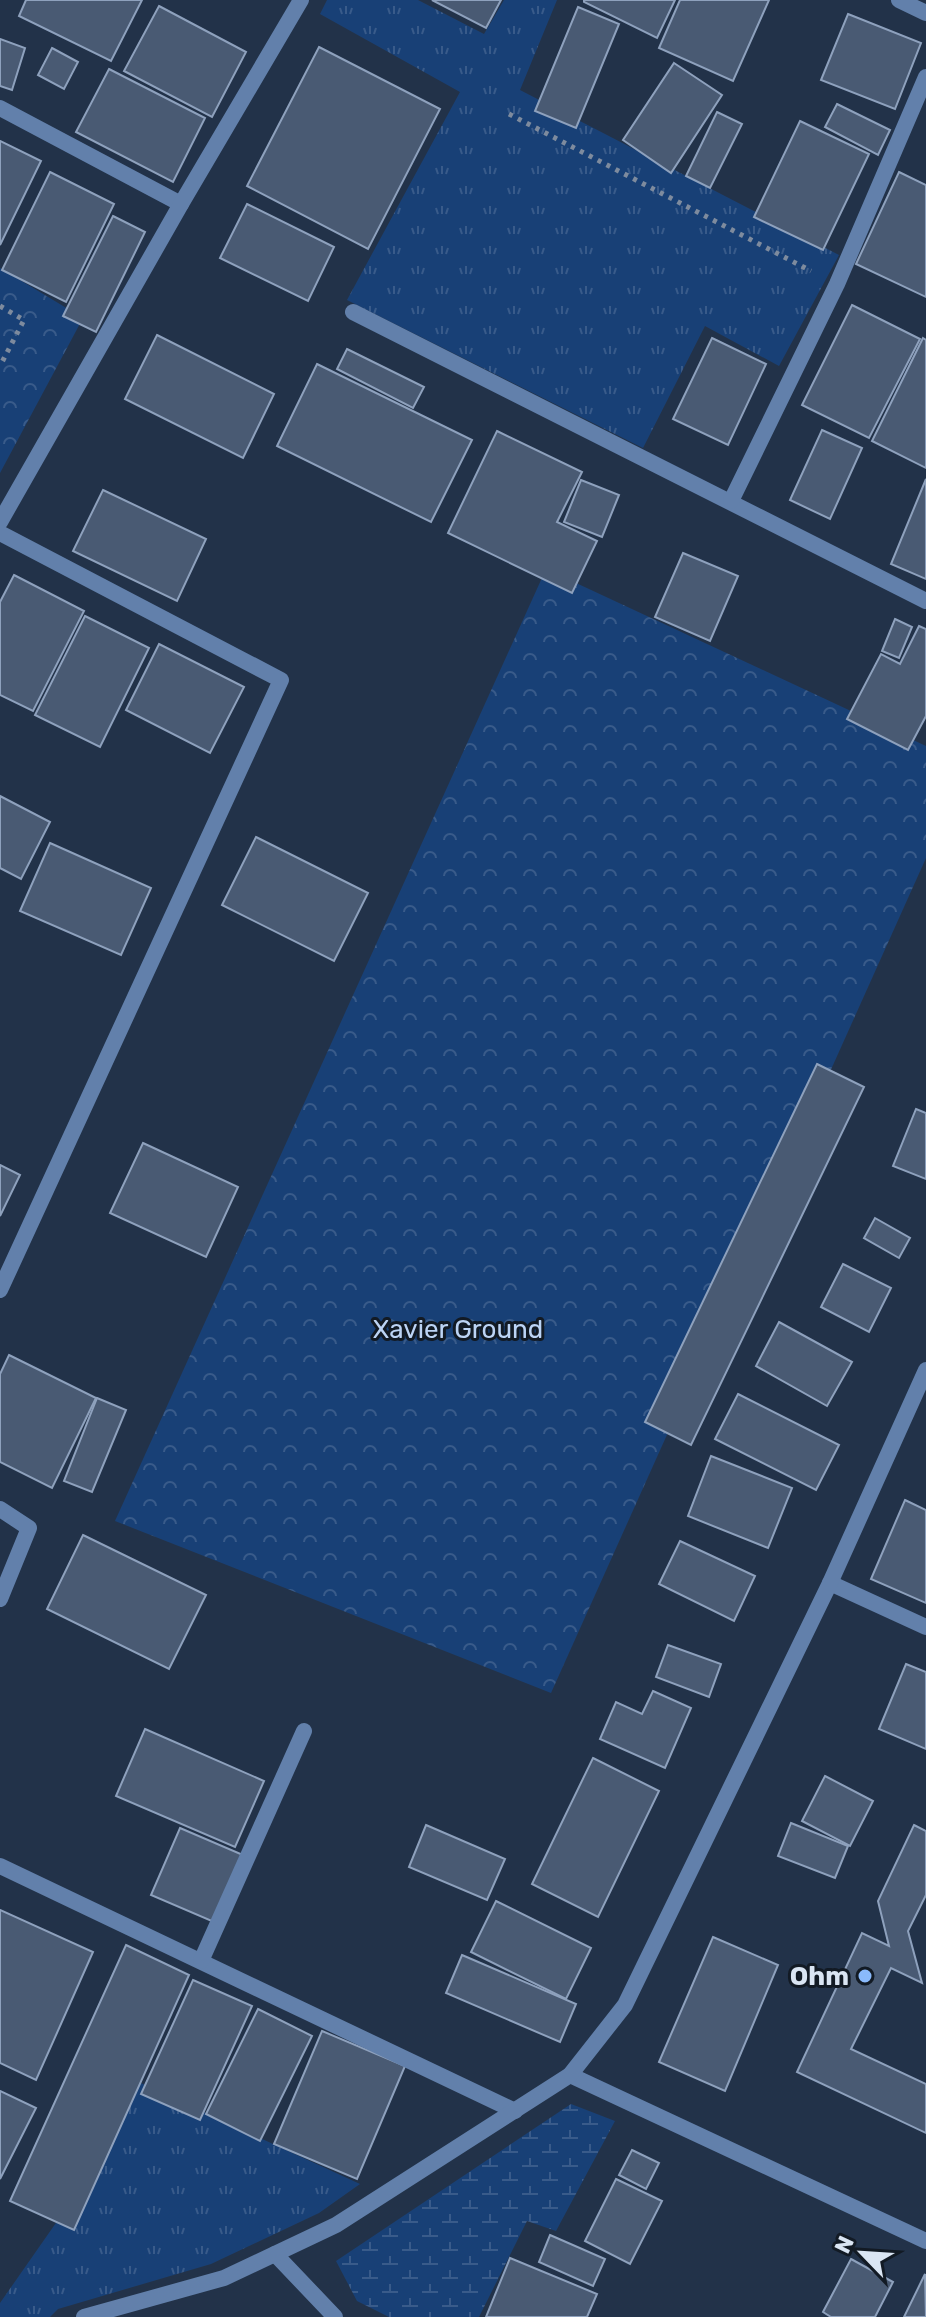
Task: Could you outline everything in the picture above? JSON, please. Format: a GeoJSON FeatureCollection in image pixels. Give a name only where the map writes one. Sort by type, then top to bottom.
{"type":"FeatureCollection","features":[{"type":"Feature","properties":{"kind":"street"},"geometry":{"type":"LineString","coordinates":[[0,1290],[281,680],[0,523],[301,0]]}},
{"type":"Feature","properties":{"kind":"street"},"geometry":{"type":"LineString","coordinates":[[899,0],[926,13]]}},
{"type":"Feature","properties":{"kind":"street"},"geometry":{"type":"LineString","coordinates":[[731,501],[837,284],[926,77]]}},
{"type":"Feature","properties":{"kind":"street"},"geometry":{"type":"LineString","coordinates":[[0,108],[181,204]]}},
{"type":"Feature","properties":{"kind":"street"},"geometry":{"type":"LineString","coordinates":[[353,312],[926,601]]}},
{"type":"Feature","properties":{"kind":"street"},"geometry":{"type":"LineString","coordinates":[[84,2317],[224,2278],[336,2225],[570,2075],[625,2005],[830,1583],[926,1370]]}},
{"type":"Feature","properties":{"kind":"street"},"geometry":{"type":"LineString","coordinates":[[0,1509],[29,1528],[0,1599]]}},
{"type":"Feature","properties":{"kind":"street"},"geometry":{"type":"LineString","coordinates":[[830,1583],[926,1627]]}},
{"type":"Feature","properties":{"kind":"street"},"geometry":{"type":"LineString","coordinates":[[201,1961],[304,1731]]}},
{"type":"Feature","properties":{"kind":"street"},"geometry":{"type":"LineString","coordinates":[[0,1866],[515,2111]]}},
{"type":"Feature","properties":{"kind":"street"},"geometry":{"type":"LineString","coordinates":[[570,2075],[926,2241]]}},
{"type":"Feature","properties":{"kind":"street"},"geometry":{"type":"LineString","coordinates":[[275,2254],[335,2317]]}},
{"type":"Feature","properties":{"kind":"path"},"geometry":{"type":"LineString","coordinates":[[509,114],[837,284]]}},
{"type":"Feature","properties":{"kind":"path"},"geometry":{"type":"LineString","coordinates":[[0,306],[24,320],[0,366]]}},
{"type":"Feature","properties":{"kind":"green space"},"geometry":{"type":"Polygon","coordinates":[[[327,0],[418,0],[484,34],[504,0],[557,0],[520,90],[839,255],[779,366],[705,326],[643,448],[347,300],[460,92],[320,14],[327,0]]]}},
{"type":"Feature","properties":{"kind":"green space"},"geometry":{"type":"Polygon","coordinates":[[[0,268],[83,318],[0,473],[0,268]]]}},
{"type":"Feature","properties":{"kind":"green space","name":"Xavier Ground"},"geometry":{"type":"Polygon","coordinates":[[[546,569],[926,746],[926,858],[551,1693],[115,1521],[546,569]]]}},
{"type":"Feature","properties":{"kind":"green space"},"geometry":{"type":"Polygon","coordinates":[[[132,2079],[360,2184],[319,2213],[211,2264],[58,2309],[50,2317],[0,2317],[0,2303],[65,2210],[132,2079]]]}},
{"type":"Feature","properties":{"kind":"green space"},"geometry":{"type":"Polygon","coordinates":[[[571,2104],[615,2121],[556,2231],[527,2221],[479,2317],[389,2317],[357,2301],[336,2261],[571,2104]]]}},
{"type":"Feature","properties":{"kind":"building"},"geometry":{"type":"Polygon","coordinates":[[[26,0],[142,0],[111,61],[19,16],[26,0]]]}},
{"type":"Feature","properties":{"kind":"building"},"geometry":{"type":"Polygon","coordinates":[[[432,0],[501,0],[486,28],[432,0]]]}},
{"type":"Feature","properties":{"kind":"building"},"geometry":{"type":"Polygon","coordinates":[[[584,0],[675,0],[657,38],[584,0]]]}},
{"type":"Feature","properties":{"kind":"building"},"geometry":{"type":"Polygon","coordinates":[[[680,0],[769,0],[733,81],[659,48],[680,0]]]}},
{"type":"Feature","properties":{"kind":"building"},"geometry":{"type":"Polygon","coordinates":[[[159,6],[246,52],[212,117],[124,71],[159,6]]]}},
{"type":"Feature","properties":{"kind":"building"},"geometry":{"type":"Polygon","coordinates":[[[578,7],[619,24],[576,128],[535,111],[578,7]]]}},
{"type":"Feature","properties":{"kind":"building"},"geometry":{"type":"Polygon","coordinates":[[[848,14],[921,43],[895,109],[821,80],[848,14]]]}},
{"type":"Feature","properties":{"kind":"building"},"geometry":{"type":"Polygon","coordinates":[[[0,39],[25,48],[12,90],[0,86],[0,39]]]}},
{"type":"Feature","properties":{"kind":"building"},"geometry":{"type":"Polygon","coordinates":[[[319,47],[440,109],[368,249],[247,186],[319,47]]]}},
{"type":"Feature","properties":{"kind":"building"},"geometry":{"type":"Polygon","coordinates":[[[52,48],[78,62],[64,89],[38,75],[52,48]]]}},
{"type":"Feature","properties":{"kind":"building"},"geometry":{"type":"Polygon","coordinates":[[[674,63],[722,95],[671,173],[623,140],[674,63]]]}},
{"type":"Feature","properties":{"kind":"building"},"geometry":{"type":"Polygon","coordinates":[[[109,69],[205,118],[173,182],[76,132],[109,69]]]}},
{"type":"Feature","properties":{"kind":"building"},"geometry":{"type":"Polygon","coordinates":[[[837,104],[890,130],[878,155],[825,127],[837,104]]]}},
{"type":"Feature","properties":{"kind":"building"},"geometry":{"type":"Polygon","coordinates":[[[717,112],[742,124],[710,188],[686,176],[717,112]]]}},
{"type":"Feature","properties":{"kind":"building"},"geometry":{"type":"Polygon","coordinates":[[[800,121],[869,154],[823,250],[754,217],[800,121]]]}},
{"type":"Feature","properties":{"kind":"building"},"geometry":{"type":"Polygon","coordinates":[[[0,141],[41,161],[0,245],[0,141]]]}},
{"type":"Feature","properties":{"kind":"building"},"geometry":{"type":"Polygon","coordinates":[[[50,172],[114,204],[66,302],[2,270],[50,172]]]}},
{"type":"Feature","properties":{"kind":"building"},"geometry":{"type":"Polygon","coordinates":[[[899,172],[926,185],[926,297],[856,264],[899,172]]]}},
{"type":"Feature","properties":{"kind":"building"},"geometry":{"type":"Polygon","coordinates":[[[247,204],[334,247],[308,301],[220,258],[247,204]]]}},
{"type":"Feature","properties":{"kind":"building"},"geometry":{"type":"Polygon","coordinates":[[[113,216],[145,232],[96,332],[63,316],[113,216]]]}},
{"type":"Feature","properties":{"kind":"building"},"geometry":{"type":"Polygon","coordinates":[[[852,305],[920,339],[869,438],[802,405],[852,305]]]}},
{"type":"Feature","properties":{"kind":"building"},"geometry":{"type":"Polygon","coordinates":[[[157,335],[274,394],[243,458],[125,399],[157,335]]]}},
{"type":"Feature","properties":{"kind":"building"},"geometry":{"type":"Polygon","coordinates":[[[712,338],[766,364],[728,445],[673,419],[712,338]]]}},
{"type":"Feature","properties":{"kind":"building"},"geometry":{"type":"Polygon","coordinates":[[[923,338],[926,340],[926,468],[872,441],[923,338]]]}},
{"type":"Feature","properties":{"kind":"building"},"geometry":{"type":"Polygon","coordinates":[[[347,349],[424,387],[413,408],[337,369],[347,349]]]}},
{"type":"Feature","properties":{"kind":"building"},"geometry":{"type":"Polygon","coordinates":[[[317,364],[472,440],[431,522],[277,446],[317,364]]]}},
{"type":"Feature","properties":{"kind":"building"},"geometry":{"type":"Polygon","coordinates":[[[822,430],[862,448],[830,519],[790,500],[822,430]]]}},
{"type":"Feature","properties":{"kind":"building"},"geometry":{"type":"Polygon","coordinates":[[[497,431],[582,472],[557,522],[597,541],[572,593],[448,533],[497,431]]]}},
{"type":"Feature","properties":{"kind":"building"},"geometry":{"type":"Polygon","coordinates":[[[926,479],[926,579],[891,564],[926,479]]]}},
{"type":"Feature","properties":{"kind":"building"},"geometry":{"type":"Polygon","coordinates":[[[581,480],[619,495],[602,537],[564,522],[581,480]]]}},
{"type":"Feature","properties":{"kind":"building"},"geometry":{"type":"Polygon","coordinates":[[[103,490],[206,539],[177,601],[73,551],[103,490]]]}},
{"type":"Feature","properties":{"kind":"building"},"geometry":{"type":"Polygon","coordinates":[[[683,553],[738,576],[710,641],[655,617],[683,553]]]}},
{"type":"Feature","properties":{"kind":"building"},"geometry":{"type":"Polygon","coordinates":[[[14,575],[84,611],[33,711],[0,695],[0,602],[14,575]]]}},
{"type":"Feature","properties":{"kind":"building"},"geometry":{"type":"Polygon","coordinates":[[[85,616],[149,648],[100,747],[35,715],[85,616]]]}},
{"type":"Feature","properties":{"kind":"building"},"geometry":{"type":"Polygon","coordinates":[[[895,619],[912,627],[899,658],[882,651],[895,619]]]}},
{"type":"Feature","properties":{"kind":"building"},"geometry":{"type":"Polygon","coordinates":[[[919,626],[926,629],[926,716],[908,750],[847,719],[881,654],[900,664],[919,626]]]}},
{"type":"Feature","properties":{"kind":"building"},"geometry":{"type":"Polygon","coordinates":[[[159,644],[244,687],[210,753],[126,710],[159,644]]]}},
{"type":"Feature","properties":{"kind":"building"},"geometry":{"type":"Polygon","coordinates":[[[0,796],[50,822],[21,879],[0,868],[0,796]]]}},
{"type":"Feature","properties":{"kind":"building"},"geometry":{"type":"Polygon","coordinates":[[[256,837],[368,893],[334,961],[222,905],[256,837]]]}},
{"type":"Feature","properties":{"kind":"building"},"geometry":{"type":"Polygon","coordinates":[[[50,843],[151,888],[121,955],[20,911],[50,843]]]}},
{"type":"Feature","properties":{"kind":"building"},"geometry":{"type":"Polygon","coordinates":[[[817,1064],[864,1087],[691,1445],[645,1422],[817,1064]]]}},
{"type":"Feature","properties":{"kind":"building"},"geometry":{"type":"Polygon","coordinates":[[[916,1109],[926,1113],[926,1179],[893,1166],[916,1109]]]}},
{"type":"Feature","properties":{"kind":"building"},"geometry":{"type":"Polygon","coordinates":[[[143,1143],[238,1187],[206,1257],[110,1213],[143,1143]]]}},
{"type":"Feature","properties":{"kind":"building"},"geometry":{"type":"Polygon","coordinates":[[[0,1165],[20,1175],[0,1216],[0,1165]]]}},
{"type":"Feature","properties":{"kind":"building"},"geometry":{"type":"Polygon","coordinates":[[[875,1218],[910,1238],[899,1258],[864,1238],[875,1218]]]}},
{"type":"Feature","properties":{"kind":"building"},"geometry":{"type":"Polygon","coordinates":[[[843,1264],[891,1288],[869,1332],[821,1307],[843,1264]]]}},
{"type":"Feature","properties":{"kind":"building"},"geometry":{"type":"Polygon","coordinates":[[[779,1322],[852,1362],[827,1406],[756,1366],[779,1322]]]}},
{"type":"Feature","properties":{"kind":"building"},"geometry":{"type":"Polygon","coordinates":[[[9,1355],[96,1398],[52,1488],[0,1462],[0,1374],[9,1355]]]}},
{"type":"Feature","properties":{"kind":"building"},"geometry":{"type":"Polygon","coordinates":[[[738,1394],[839,1445],[816,1490],[715,1439],[738,1394]]]}},
{"type":"Feature","properties":{"kind":"building"},"geometry":{"type":"Polygon","coordinates":[[[97,1398],[126,1410],[92,1492],[64,1481],[97,1398]]]}},
{"type":"Feature","properties":{"kind":"building"},"geometry":{"type":"Polygon","coordinates":[[[711,1456],[792,1488],[768,1548],[688,1516],[711,1456]]]}},
{"type":"Feature","properties":{"kind":"building"},"geometry":{"type":"Polygon","coordinates":[[[905,1500],[926,1510],[926,1603],[871,1579],[905,1500]]]}},
{"type":"Feature","properties":{"kind":"building"},"geometry":{"type":"Polygon","coordinates":[[[83,1535],[206,1595],[169,1669],[47,1609],[83,1535]]]}},
{"type":"Feature","properties":{"kind":"building"},"geometry":{"type":"Polygon","coordinates":[[[680,1541],[755,1576],[734,1621],[659,1584],[680,1541]]]}},
{"type":"Feature","properties":{"kind":"building"},"geometry":{"type":"Polygon","coordinates":[[[668,1645],[721,1664],[709,1697],[656,1677],[668,1645]]]}},
{"type":"Feature","properties":{"kind":"building"},"geometry":{"type":"Polygon","coordinates":[[[906,1664],[926,1672],[926,1749],[879,1729],[906,1664]]]}},
{"type":"Feature","properties":{"kind":"building"},"geometry":{"type":"Polygon","coordinates":[[[653,1691],[691,1708],[665,1768],[600,1739],[616,1702],[642,1714],[653,1691]]]}},
{"type":"Feature","properties":{"kind":"building"},"geometry":{"type":"Polygon","coordinates":[[[145,1729],[264,1781],[235,1847],[116,1796],[145,1729]]]}},
{"type":"Feature","properties":{"kind":"building"},"geometry":{"type":"Polygon","coordinates":[[[593,1758],[659,1791],[598,1917],[532,1884],[593,1758]]]}},
{"type":"Feature","properties":{"kind":"building"},"geometry":{"type":"Polygon","coordinates":[[[825,1776],[873,1801],[850,1846],[802,1821],[825,1776]]]}},
{"type":"Feature","properties":{"kind":"building"},"geometry":{"type":"Polygon","coordinates":[[[791,1823],[848,1846],[835,1878],[778,1856],[791,1823]]]}},
{"type":"Feature","properties":{"kind":"building"},"geometry":{"type":"Polygon","coordinates":[[[426,1825],[505,1859],[487,1900],[409,1867],[426,1825]]]}},
{"type":"Feature","properties":{"kind":"building","name":"Ohm"},"geometry":{"type":"Polygon","coordinates":[[[914,1825],[926,1831],[926,1895],[908,1931],[922,1983],[891,1968],[851,2049],[926,2084],[926,2133],[797,2072],[862,1933],[889,1946],[878,1901],[914,1825]]]}},
{"type":"Feature","properties":{"kind":"building"},"geometry":{"type":"Polygon","coordinates":[[[180,1828],[243,1855],[214,1922],[151,1895],[180,1828]]]}},
{"type":"Feature","properties":{"kind":"building"},"geometry":{"type":"Polygon","coordinates":[[[496,1901],[591,1948],[566,1999],[471,1952],[496,1901]]]}},
{"type":"Feature","properties":{"kind":"building"},"geometry":{"type":"Polygon","coordinates":[[[0,1910],[93,1952],[36,2080],[0,2063],[0,1910]]]}},
{"type":"Feature","properties":{"kind":"building"},"geometry":{"type":"Polygon","coordinates":[[[713,1937],[778,1965],[725,2091],[659,2062],[713,1937]]]}},
{"type":"Feature","properties":{"kind":"building"},"geometry":{"type":"Polygon","coordinates":[[[126,1945],[189,1975],[74,2230],[10,2201],[126,1945]]]}},
{"type":"Feature","properties":{"kind":"building"},"geometry":{"type":"Polygon","coordinates":[[[462,1955],[576,2004],[560,2042],[446,1993],[462,1955]]]}},
{"type":"Feature","properties":{"kind":"building"},"geometry":{"type":"Polygon","coordinates":[[[193,1980],[252,2006],[200,2120],[141,2094],[193,1980]]]}},
{"type":"Feature","properties":{"kind":"building"},"geometry":{"type":"Polygon","coordinates":[[[258,2009],[312,2036],[260,2141],[206,2114],[258,2009]]]}},
{"type":"Feature","properties":{"kind":"building"},"geometry":{"type":"Polygon","coordinates":[[[322,2031],[405,2066],[357,2179],[274,2144],[322,2031]]]}},
{"type":"Feature","properties":{"kind":"building"},"geometry":{"type":"Polygon","coordinates":[[[0,2091],[36,2108],[0,2179],[0,2091]]]}},
{"type":"Feature","properties":{"kind":"building"},"geometry":{"type":"Polygon","coordinates":[[[632,2150],[659,2163],[646,2189],[619,2175],[632,2150]]]}},
{"type":"Feature","properties":{"kind":"building"},"geometry":{"type":"Polygon","coordinates":[[[616,2179],[662,2201],[630,2264],[585,2241],[616,2179]]]}},
{"type":"Feature","properties":{"kind":"building"},"geometry":{"type":"Polygon","coordinates":[[[550,2235],[605,2259],[593,2286],[539,2262],[550,2235]]]}},
{"type":"Feature","properties":{"kind":"building"},"geometry":{"type":"Polygon","coordinates":[[[510,2258],[597,2294],[587,2317],[486,2317],[510,2258]]]}},
{"type":"Feature","properties":{"kind":"building"},"geometry":{"type":"Polygon","coordinates":[[[851,2259],[893,2282],[875,2317],[831,2317],[823,2312],[851,2259]]]}},
{"type":"Feature","properties":{"kind":"building"},"geometry":{"type":"Polygon","coordinates":[[[925,2274],[926,2317],[904,2317],[925,2274]]]}},
{"type":"Feature","properties":{"kind":"place","name":"Ohm"},"geometry":{"type":"Point","coordinates":[865,1976]}}]}
